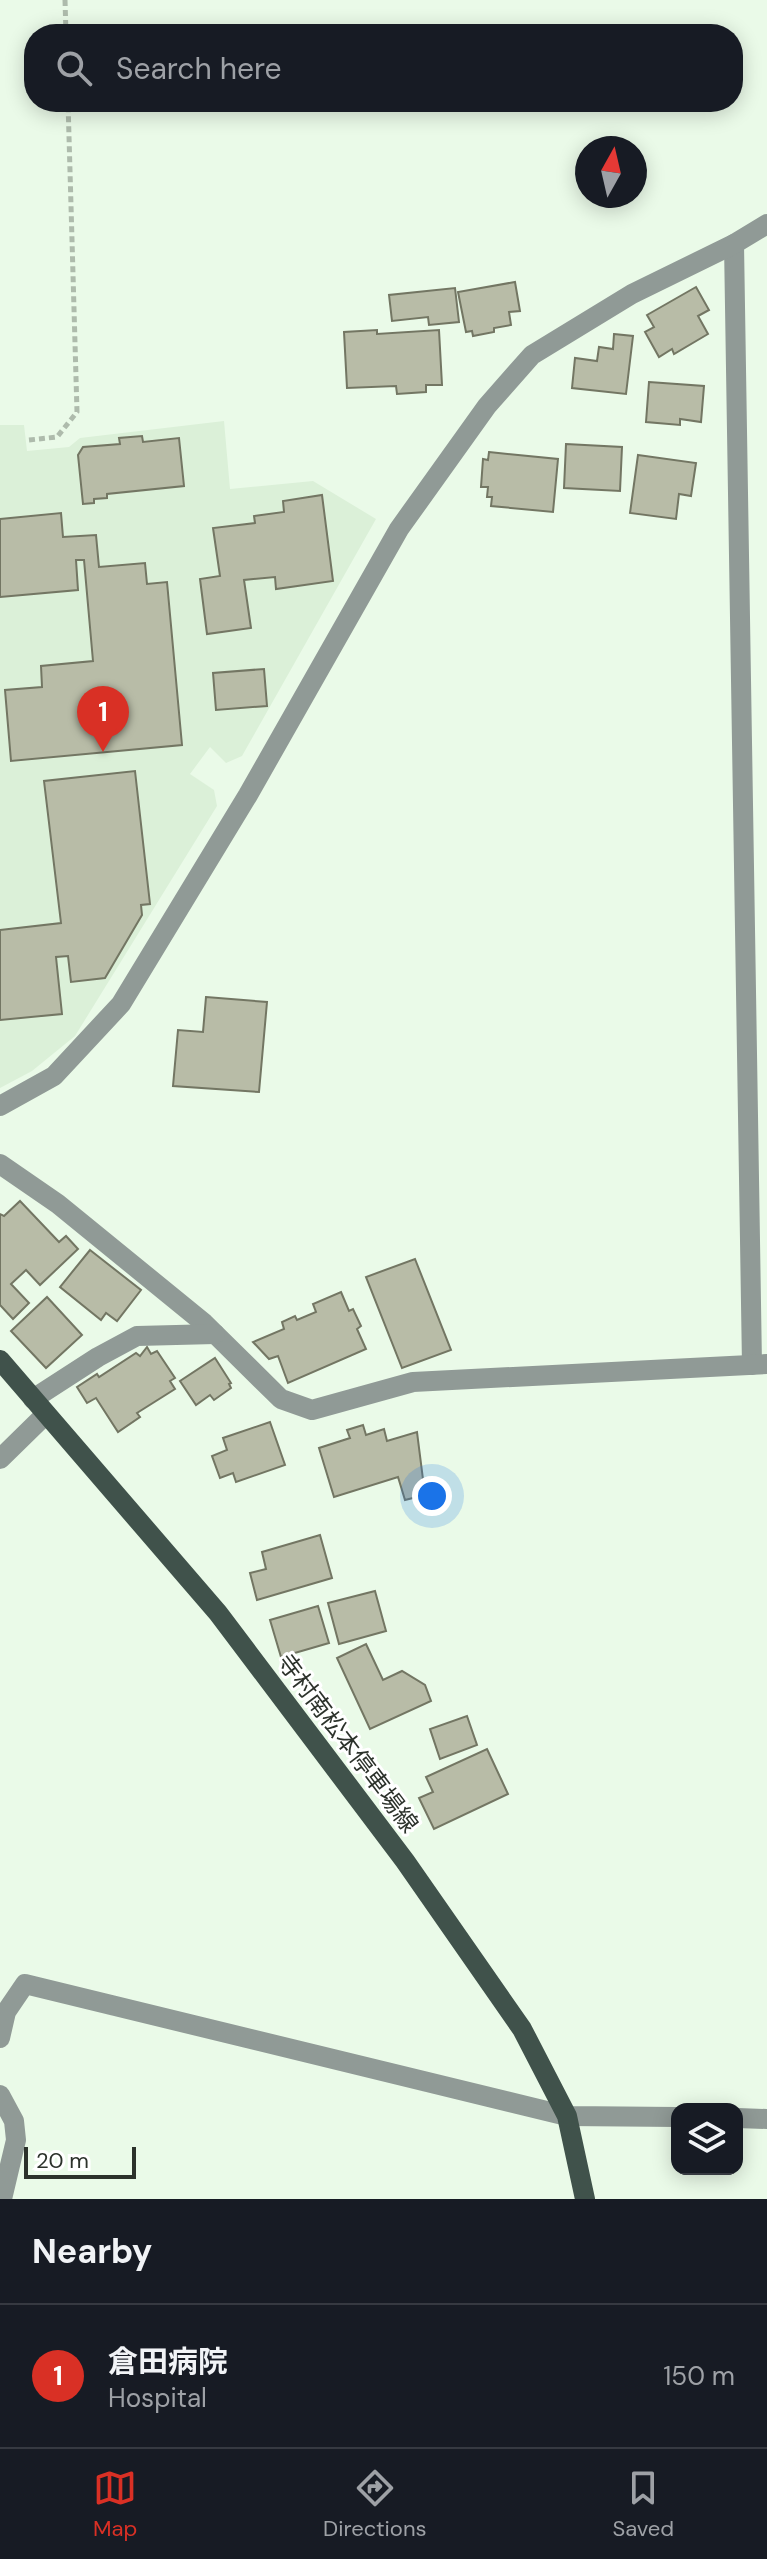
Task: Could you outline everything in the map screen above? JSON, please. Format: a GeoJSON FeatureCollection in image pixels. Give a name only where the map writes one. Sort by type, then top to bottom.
{"type":"FeatureCollection","features":[{"type":"Feature","properties":{"kind":"main road","name":"寺村南松本停車場線"},"geometry":{"type":"LineString","coordinates":[[0,1360],[218,1613],[405,1861],[522,2029],[567,2116],[585,2199]]}},
{"type":"Feature","properties":{"kind":"street"},"geometry":{"type":"LineString","coordinates":[[0,1106],[54,1076],[121,1004],[248,795],[399,529],[487,406],[532,355],[632,294],[734,244],[767,224]]}},
{"type":"Feature","properties":{"kind":"street"},"geometry":{"type":"LineString","coordinates":[[0,1164],[58,1204],[215,1334],[281,1399],[312,1410],[413,1382],[760,1364],[734,244]]}},
{"type":"Feature","properties":{"kind":"street"},"geometry":{"type":"LineString","coordinates":[[0,1459],[40,1406],[137,1336],[215,1334]]}},
{"type":"Feature","properties":{"kind":"street"},"geometry":{"type":"LineString","coordinates":[[0,2038],[6,2012],[25,1984],[567,2116],[671,2117]]}},
{"type":"Feature","properties":{"kind":"street"},"geometry":{"type":"LineString","coordinates":[[0,2095],[14,2121],[16,2140],[2,2199]]}},
{"type":"Feature","properties":{"kind":"street"},"geometry":{"type":"LineString","coordinates":[[743,2118],[767,2119]]}},
{"type":"Feature","properties":{"kind":"path"},"geometry":{"type":"LineString","coordinates":[[65,0],[66,24]]}},
{"type":"Feature","properties":{"kind":"path"},"geometry":{"type":"LineString","coordinates":[[29,440],[57,437],[77,412],[68,112]]}},
{"type":"Feature","properties":{"kind":"shaded area"},"geometry":{"type":"Polygon","coordinates":[[[224,421],[230,489],[313,481],[376,519],[242,756],[226,763],[210,747],[190,774],[214,790],[217,806],[75,1036],[32,1071],[0,1088],[0,425],[24,425],[27,451],[69,447],[80,438],[224,421]]]}},
{"type":"Feature","properties":{"kind":"building"},"geometry":{"type":"Polygon","coordinates":[[[515,282],[520,311],[509,312],[511,325],[473,336],[472,331],[466,332],[458,292],[515,282]]]}},
{"type":"Feature","properties":{"kind":"building"},"geometry":{"type":"Polygon","coordinates":[[[696,287],[709,310],[698,316],[708,334],[674,354],[672,349],[659,357],[645,332],[654,327],[647,315],[696,287]]]}},
{"type":"Feature","properties":{"kind":"building"},"geometry":{"type":"Polygon","coordinates":[[[455,288],[459,322],[429,325],[428,317],[392,321],[389,295],[455,288]]]}},
{"type":"Feature","properties":{"kind":"building"},"geometry":{"type":"Polygon","coordinates":[[[377,330],[377,334],[439,330],[442,385],[426,385],[426,392],[397,394],[396,386],[347,388],[344,332],[377,330]]]}},
{"type":"Feature","properties":{"kind":"building"},"geometry":{"type":"Polygon","coordinates":[[[614,334],[633,336],[626,394],[572,388],[575,358],[597,361],[599,347],[613,349],[614,334]]]}},
{"type":"Feature","properties":{"kind":"building"},"geometry":{"type":"Polygon","coordinates":[[[649,382],[704,386],[701,422],[680,419],[680,425],[646,422],[649,382]]]}},
{"type":"Feature","properties":{"kind":"building"},"geometry":{"type":"Polygon","coordinates":[[[142,436],[143,442],[179,438],[184,486],[107,494],[107,498],[83,504],[78,455],[83,447],[120,444],[119,438],[142,436]]]}},
{"type":"Feature","properties":{"kind":"building"},"geometry":{"type":"Polygon","coordinates":[[[566,444],[622,447],[620,491],[564,488],[566,444]]]}},
{"type":"Feature","properties":{"kind":"building"},"geometry":{"type":"Polygon","coordinates":[[[489,452],[558,459],[553,512],[491,506],[492,497],[487,497],[488,487],[481,487],[483,459],[488,460],[489,452]]]}},
{"type":"Feature","properties":{"kind":"building"},"geometry":{"type":"Polygon","coordinates":[[[638,455],[696,463],[691,496],[679,494],[676,519],[630,513],[638,455]]]}},
{"type":"Feature","properties":{"kind":"building"},"geometry":{"type":"Polygon","coordinates":[[[322,495],[333,581],[276,589],[275,577],[244,580],[251,628],[207,634],[200,579],[220,576],[213,528],[255,523],[254,516],[284,512],[283,501],[322,495]]]}},
{"type":"Feature","properties":{"kind":"building"},"geometry":{"type":"Polygon","coordinates":[[[61,513],[63,537],[96,535],[99,567],[145,563],[147,584],[167,582],[182,745],[11,761],[5,690],[42,687],[41,666],[93,661],[84,560],[76,560],[78,590],[0,597],[0,519],[61,513]]]}},
{"type":"Feature","properties":{"kind":"building"},"geometry":{"type":"Polygon","coordinates":[[[264,669],[267,706],[216,710],[213,673],[264,669]]]}},
{"type":"Feature","properties":{"kind":"building"},"geometry":{"type":"Polygon","coordinates":[[[135,771],[150,904],[141,905],[142,915],[105,978],[71,982],[68,956],[56,957],[62,1014],[0,1020],[0,930],[61,923],[44,781],[135,771]]]}},
{"type":"Feature","properties":{"kind":"building"},"geometry":{"type":"Polygon","coordinates":[[[206,997],[267,1002],[259,1092],[173,1086],[178,1030],[203,1032],[206,997]]]}},
{"type":"Feature","properties":{"kind":"building"},"geometry":{"type":"Polygon","coordinates":[[[20,1201],[59,1242],[66,1236],[78,1249],[40,1285],[26,1270],[11,1284],[29,1303],[13,1319],[0,1305],[0,1214],[4,1216],[20,1201]]]}},
{"type":"Feature","properties":{"kind":"building"},"geometry":{"type":"Polygon","coordinates":[[[90,1250],[141,1290],[117,1321],[106,1313],[101,1320],[60,1287],[90,1250]]]}},
{"type":"Feature","properties":{"kind":"building"},"geometry":{"type":"Polygon","coordinates":[[[415,1259],[451,1350],[402,1368],[366,1277],[415,1259]]]}},
{"type":"Feature","properties":{"kind":"building"},"geometry":{"type":"Polygon","coordinates":[[[341,1292],[349,1311],[353,1309],[361,1326],[357,1329],[366,1349],[288,1383],[278,1356],[269,1359],[253,1342],[284,1329],[282,1322],[316,1312],[313,1304],[341,1292]]]}},
{"type":"Feature","properties":{"kind":"building"},"geometry":{"type":"Polygon","coordinates":[[[47,1297],[82,1335],[46,1368],[11,1331],[47,1297]]]}},
{"type":"Feature","properties":{"kind":"building"},"geometry":{"type":"Polygon","coordinates":[[[147,1347],[151,1354],[157,1351],[175,1378],[170,1381],[175,1389],[137,1413],[140,1417],[118,1432],[96,1398],[87,1403],[77,1387],[136,1353],[140,1356],[147,1347]]]}},
{"type":"Feature","properties":{"kind":"building"},"geometry":{"type":"Polygon","coordinates":[[[215,1358],[231,1388],[214,1400],[210,1395],[196,1405],[180,1381],[215,1358]]]}},
{"type":"Feature","properties":{"kind":"building"},"geometry":{"type":"Polygon","coordinates":[[[270,1422],[285,1465],[236,1482],[233,1473],[220,1478],[212,1456],[227,1450],[223,1438],[270,1422]]]}},
{"type":"Feature","properties":{"kind":"building"},"geometry":{"type":"Polygon","coordinates":[[[363,1425],[366,1435],[384,1429],[387,1441],[417,1432],[425,1495],[405,1500],[398,1477],[334,1497],[319,1448],[350,1438],[347,1430],[363,1425]]]}},
{"type":"Feature","properties":{"kind":"building"},"geometry":{"type":"Polygon","coordinates":[[[320,1535],[332,1578],[257,1600],[250,1573],[266,1569],[262,1552],[320,1535]]]}},
{"type":"Feature","properties":{"kind":"building"},"geometry":{"type":"Polygon","coordinates":[[[375,1591],[386,1631],[339,1644],[328,1603],[375,1591]]]}},
{"type":"Feature","properties":{"kind":"building"},"geometry":{"type":"Polygon","coordinates":[[[318,1606],[329,1643],[281,1657],[270,1620],[318,1606]]]}},
{"type":"Feature","properties":{"kind":"building"},"geometry":{"type":"Polygon","coordinates":[[[366,1644],[383,1680],[402,1671],[425,1685],[431,1701],[370,1729],[337,1658],[366,1644]]]}},
{"type":"Feature","properties":{"kind":"building"},"geometry":{"type":"Polygon","coordinates":[[[467,1716],[477,1745],[440,1759],[430,1729],[467,1716]]]}},
{"type":"Feature","properties":{"kind":"building"},"geometry":{"type":"Polygon","coordinates":[[[487,1749],[508,1794],[434,1829],[419,1798],[433,1792],[426,1777],[487,1749]]]}},
{"type":"Feature","properties":{"kind":"place","name":"倉田病院"},"geometry":{"type":"Point","coordinates":[103,752]}}]}
